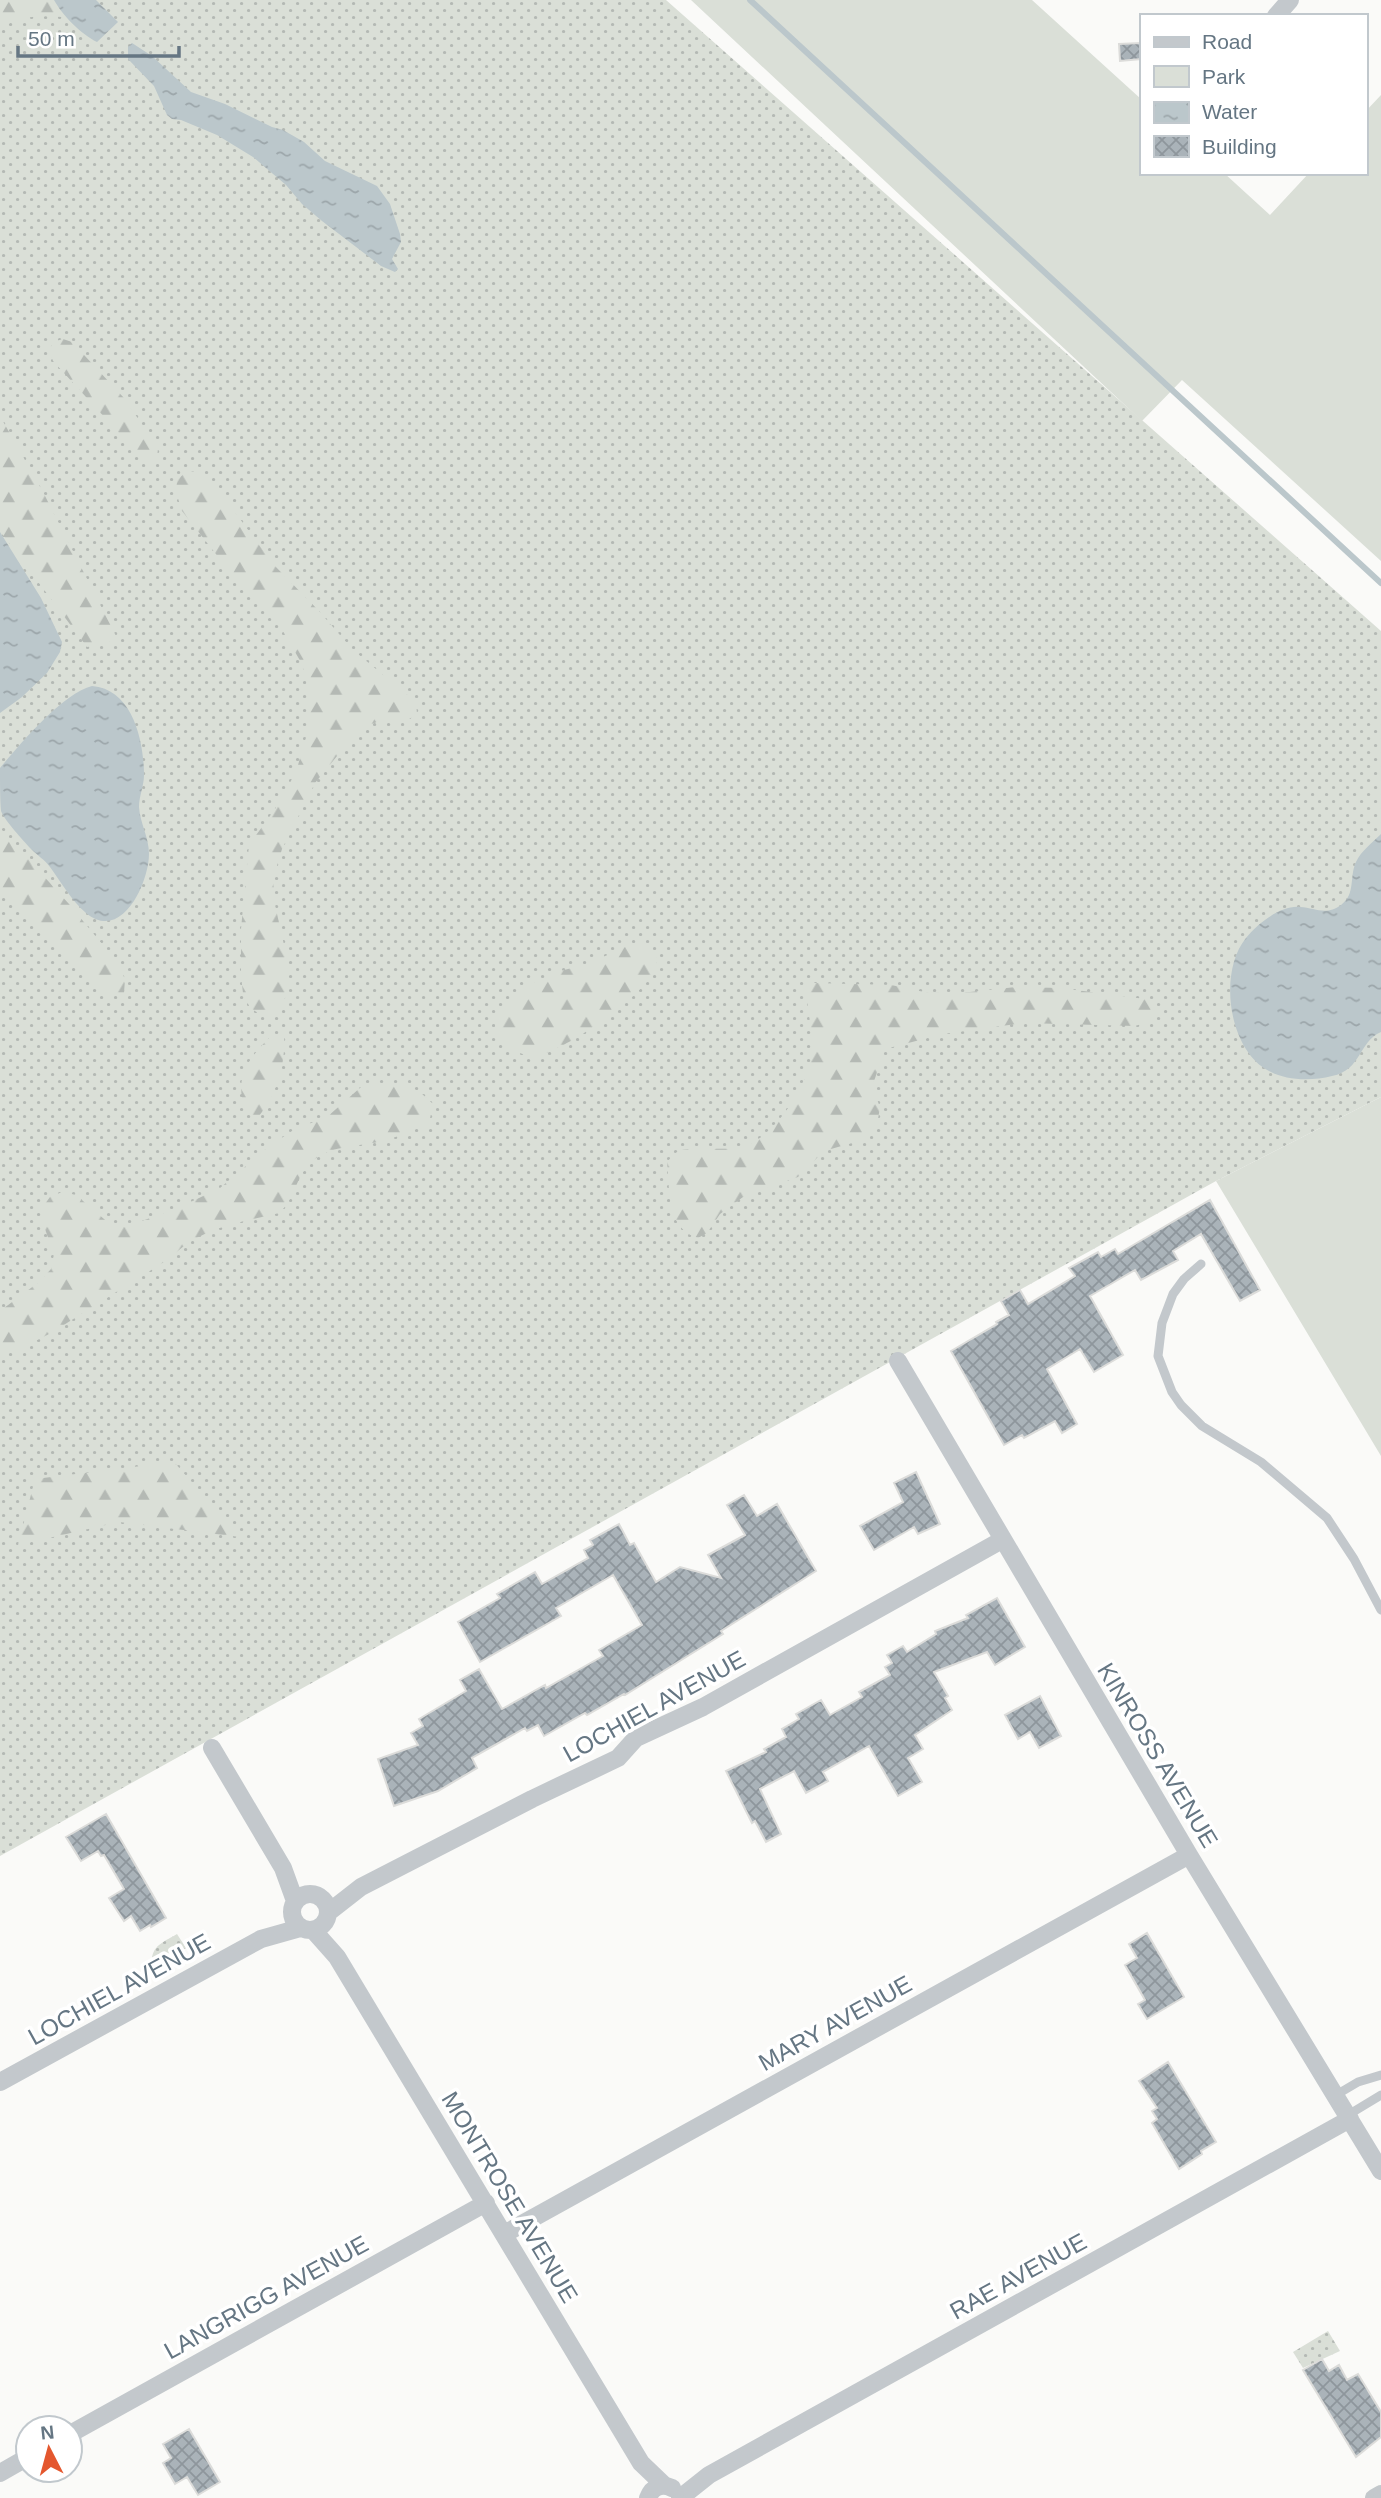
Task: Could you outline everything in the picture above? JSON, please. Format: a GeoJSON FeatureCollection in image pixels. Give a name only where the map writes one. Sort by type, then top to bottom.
{"type":"FeatureCollection","features":[{"type":"Feature","properties":{"kind":"street"},"geometry":{"type":"LineString","coordinates":[[1278,14],[1290,0]]}},
{"type":"Feature","properties":{"kind":"street","name":"KINROSS AVENUE"},"geometry":{"type":"LineString","coordinates":[[898,1361],[1189,1855],[1381,2171]]}},
{"type":"Feature","properties":{"kind":"street","name":"LOCHIEL AVENUE"},"geometry":{"type":"LineString","coordinates":[[0,2082],[311,1912],[531,1799],[618,1758],[636,1738],[703,1707],[1002,1540]]}},
{"type":"Feature","properties":{"kind":"street","name":"MONTROSE AVENUE"},"geometry":{"type":"LineString","coordinates":[[212,1748],[640,2463],[665,2493]]}},
{"type":"Feature","properties":{"kind":"street","name":"MARY AVENUE"},"geometry":{"type":"LineString","coordinates":[[505,2234],[1189,1855]]}},
{"type":"Feature","properties":{"kind":"street","name":"RAE AVENUE"},"geometry":{"type":"LineString","coordinates":[[665,2493],[709,2475],[1349,2117]]}},
{"type":"Feature","properties":{"kind":"street","name":"LANGRIGG AVENUE"},"geometry":{"type":"LineString","coordinates":[[84,2426],[486,2203]]}},
{"type":"Feature","properties":{"kind":"street"},"geometry":{"type":"LineString","coordinates":[[1374,2498],[1381,2494]]}},
{"type":"Feature","properties":{"kind":"lane"},"geometry":{"type":"LineString","coordinates":[[1201,1264],[1179,1284],[1170,1299],[1162,1323],[1158,1356],[1172,1392],[1202,1426],[1261,1462],[1327,1518],[1354,1559],[1381,1610]]}},
{"type":"Feature","properties":{"kind":"lane"},"geometry":{"type":"LineString","coordinates":[[1336,2095],[1358,2082],[1381,2075]]}},
{"type":"Feature","properties":{"kind":"lane"},"geometry":{"type":"LineString","coordinates":[[1349,2117],[1381,2095]]}},
{"type":"Feature","properties":{"kind":"green space"},"geometry":{"type":"Polygon","coordinates":[[[0,0],[666,0],[1381,631],[1381,1097],[1216,1181],[0,1856],[0,0]]]}},
{"type":"Feature","properties":{"kind":"green space"},"geometry":{"type":"Polygon","coordinates":[[[0,0],[89,0],[72,18],[35,17],[17,20],[0,28],[0,0]]]}},
{"type":"Feature","properties":{"kind":"green space"},"geometry":{"type":"Polygon","coordinates":[[[691,0],[1032,0],[1140,98],[1140,175],[1226,175],[1270,215],[1307,175],[1367,175],[1367,110],[1381,95],[1381,561],[1182,380],[1142,421],[691,0]]]}},
{"type":"Feature","properties":{"kind":"green space"},"geometry":{"type":"Polygon","coordinates":[[[63,339],[72,342],[124,398],[158,448],[157,458],[150,461],[140,456],[53,361],[49,351],[53,342],[63,339]]]}},
{"type":"Feature","properties":{"kind":"green space"},"geometry":{"type":"Polygon","coordinates":[[[0,416],[43,492],[118,640],[87,647],[0,531],[0,416]]]}},
{"type":"Feature","properties":{"kind":"green space"},"geometry":{"type":"Polygon","coordinates":[[[187,471],[199,472],[218,489],[273,564],[353,650],[416,702],[417,714],[406,721],[377,722],[360,728],[315,783],[282,849],[273,879],[275,905],[289,967],[287,996],[272,1013],[260,1014],[250,1008],[243,993],[241,929],[249,845],[275,809],[296,772],[307,734],[310,696],[302,664],[280,626],[245,591],[182,511],[176,492],[177,480],[187,471]]]}},
{"type":"Feature","properties":{"kind":"green space"},"geometry":{"type":"Polygon","coordinates":[[[0,828],[116,961],[125,979],[124,993],[114,996],[103,994],[0,886],[0,828]]]}},
{"type":"Feature","properties":{"kind":"green space"},"geometry":{"type":"Polygon","coordinates":[[[647,945],[657,957],[654,972],[635,995],[589,1030],[540,1055],[522,1054],[500,1044],[495,1025],[496,1017],[507,1009],[528,985],[557,972],[590,963],[627,946],[647,945]]]}},
{"type":"Feature","properties":{"kind":"green space"},"geometry":{"type":"Polygon","coordinates":[[[814,983],[891,985],[929,993],[1016,987],[1060,988],[1145,999],[1154,1006],[1155,1011],[1151,1021],[1135,1026],[1024,1023],[943,1034],[885,1049],[872,1087],[880,1107],[877,1125],[866,1139],[824,1151],[798,1177],[743,1197],[720,1214],[707,1233],[698,1238],[680,1226],[675,1217],[667,1162],[683,1150],[738,1148],[751,1143],[763,1136],[785,1113],[801,1085],[811,1059],[806,989],[814,983]]]}},
{"type":"Feature","properties":{"kind":"green space"},"geometry":{"type":"Polygon","coordinates":[[[284,1034],[279,1078],[258,1117],[251,1114],[243,1102],[241,1087],[244,1071],[272,1035],[284,1034]]]}},
{"type":"Feature","properties":{"kind":"green space"},"geometry":{"type":"Polygon","coordinates":[[[384,1085],[411,1088],[427,1098],[433,1104],[429,1123],[378,1142],[323,1154],[309,1164],[279,1213],[236,1223],[194,1239],[172,1257],[51,1333],[14,1352],[0,1355],[0,1311],[39,1282],[51,1269],[54,1254],[41,1218],[42,1208],[50,1197],[62,1192],[76,1195],[111,1225],[125,1227],[178,1208],[220,1188],[268,1147],[295,1129],[327,1117],[361,1087],[384,1085]]]}},
{"type":"Feature","properties":{"kind":"green space"},"geometry":{"type":"Polygon","coordinates":[[[1381,1097],[1381,1456],[1216,1181],[1381,1097]]]}},
{"type":"Feature","properties":{"kind":"green space"},"geometry":{"type":"Polygon","coordinates":[[[174,1462],[240,1537],[119,1522],[18,1545],[35,1479],[174,1462]]]}},
{"type":"Feature","properties":{"kind":"green space"},"geometry":{"type":"Polygon","coordinates":[[[177,1934],[186,1948],[161,1963],[152,1958],[158,1946],[177,1934]]]}},
{"type":"Feature","properties":{"kind":"green space"},"geometry":{"type":"Polygon","coordinates":[[[1328,2331],[1340,2351],[1303,2368],[1293,2352],[1328,2331]]]}},
{"type":"Feature","properties":{"kind":"water"},"geometry":{"type":"Polygon","coordinates":[[[54,0],[96,0],[118,22],[97,42],[73,24],[54,0]]]}},
{"type":"Feature","properties":{"kind":"water"},"geometry":{"type":"Polygon","coordinates":[[[132,43],[152,56],[191,92],[283,130],[304,142],[325,161],[377,186],[390,204],[400,234],[401,242],[392,259],[398,269],[395,272],[381,266],[322,221],[253,157],[217,135],[167,115],[154,86],[128,59],[128,47],[132,43]]]}},
{"type":"Feature","properties":{"kind":"water"},"geometry":{"type":"Polygon","coordinates":[[[0,532],[41,598],[62,642],[60,652],[47,673],[0,713],[0,532]]]}},
{"type":"Feature","properties":{"kind":"water"},"geometry":{"type":"Polygon","coordinates":[[[92,686],[106,689],[126,707],[133,719],[142,748],[144,779],[139,807],[149,848],[148,866],[139,893],[131,905],[122,915],[111,920],[99,920],[86,913],[48,864],[19,836],[1,811],[0,768],[55,709],[68,698],[92,686]]]}},
{"type":"Feature","properties":{"kind":"water"},"geometry":{"type":"Polygon","coordinates":[[[1381,834],[1381,1032],[1368,1042],[1355,1062],[1342,1073],[1308,1079],[1292,1078],[1269,1071],[1255,1061],[1236,1029],[1230,989],[1237,953],[1246,938],[1277,912],[1293,907],[1326,911],[1346,901],[1358,858],[1381,834]]]}},
{"type":"Feature","properties":{"kind":"building"},"geometry":{"type":"Polygon","coordinates":[[[1140,43],[1140,59],[1120,61],[1119,44],[1140,43]]]}},
{"type":"Feature","properties":{"kind":"building"},"geometry":{"type":"Polygon","coordinates":[[[1210,1200],[1260,1290],[1240,1301],[1201,1234],[1173,1251],[1178,1260],[1141,1280],[1135,1270],[1090,1296],[1123,1355],[1094,1372],[1080,1349],[1047,1369],[1077,1424],[1062,1433],[1055,1421],[1024,1438],[1022,1435],[1004,1445],[951,1351],[1009,1315],[1001,1301],[1020,1290],[1028,1304],[1075,1276],[1069,1268],[1098,1252],[1101,1257],[1115,1249],[1118,1254],[1210,1200]]]}},
{"type":"Feature","properties":{"kind":"building"},"geometry":{"type":"Polygon","coordinates":[[[916,1472],[940,1524],[918,1534],[914,1527],[874,1550],[860,1526],[903,1502],[894,1483],[916,1472]]]}},
{"type":"Feature","properties":{"kind":"building"},"geometry":{"type":"Polygon","coordinates":[[[744,1495],[757,1516],[777,1504],[816,1571],[721,1631],[723,1634],[625,1695],[544,1736],[538,1725],[527,1731],[525,1728],[472,1758],[477,1768],[438,1791],[394,1806],[378,1759],[418,1745],[411,1733],[423,1726],[419,1719],[466,1691],[460,1680],[479,1669],[502,1709],[603,1656],[599,1650],[642,1625],[613,1575],[556,1608],[561,1616],[480,1662],[458,1622],[500,1598],[497,1594],[535,1572],[542,1584],[588,1558],[584,1550],[593,1545],[590,1540],[619,1524],[630,1545],[634,1543],[656,1582],[680,1567],[721,1578],[708,1555],[745,1535],[727,1505],[744,1495]]]}},
{"type":"Feature","properties":{"kind":"building"},"geometry":{"type":"Polygon","coordinates":[[[997,1598],[1025,1647],[995,1665],[987,1652],[934,1672],[948,1696],[945,1698],[952,1710],[915,1735],[923,1749],[908,1758],[922,1782],[898,1796],[869,1746],[823,1772],[828,1781],[806,1793],[794,1771],[760,1789],[781,1834],[766,1842],[755,1821],[752,1823],[726,1771],[766,1752],[764,1749],[786,1737],[782,1729],[799,1719],[796,1714],[821,1700],[830,1715],[862,1697],[859,1692],[890,1675],[885,1667],[892,1663],[887,1655],[903,1646],[907,1652],[936,1634],[935,1631],[968,1618],[966,1615],[997,1598]]]}},
{"type":"Feature","properties":{"kind":"building"},"geometry":{"type":"Polygon","coordinates":[[[1040,1696],[1061,1736],[1039,1748],[1030,1732],[1018,1739],[1005,1715],[1040,1696]]]}},
{"type":"Feature","properties":{"kind":"building"},"geometry":{"type":"Polygon","coordinates":[[[106,1814],[166,1918],[140,1931],[131,1916],[124,1921],[109,1898],[124,1889],[104,1855],[101,1856],[98,1851],[81,1861],[66,1837],[106,1814]]]}},
{"type":"Feature","properties":{"kind":"building"},"geometry":{"type":"Polygon","coordinates":[[[1147,1933],[1184,1997],[1147,2019],[1138,2004],[1145,2000],[1125,1965],[1137,1958],[1129,1944],[1147,1933]]]}},
{"type":"Feature","properties":{"kind":"building"},"geometry":{"type":"Polygon","coordinates":[[[1168,2062],[1216,2142],[1179,2169],[1152,2123],[1157,2119],[1152,2111],[1157,2108],[1139,2081],[1168,2062]]]}},
{"type":"Feature","properties":{"kind":"building"},"geometry":{"type":"Polygon","coordinates":[[[1322,2359],[1329,2371],[1339,2365],[1347,2380],[1358,2374],[1381,2412],[1381,2437],[1356,2457],[1303,2370],[1322,2359]]]}},
{"type":"Feature","properties":{"kind":"building"},"geometry":{"type":"Polygon","coordinates":[[[189,2429],[220,2482],[198,2495],[187,2477],[175,2484],[163,2463],[171,2458],[163,2444],[189,2429]]]}},
{"type":"Feature","properties":{"kind":"waterway"},"geometry":{"type":"LineString","coordinates":[[750,0],[1381,583]]}}]}
